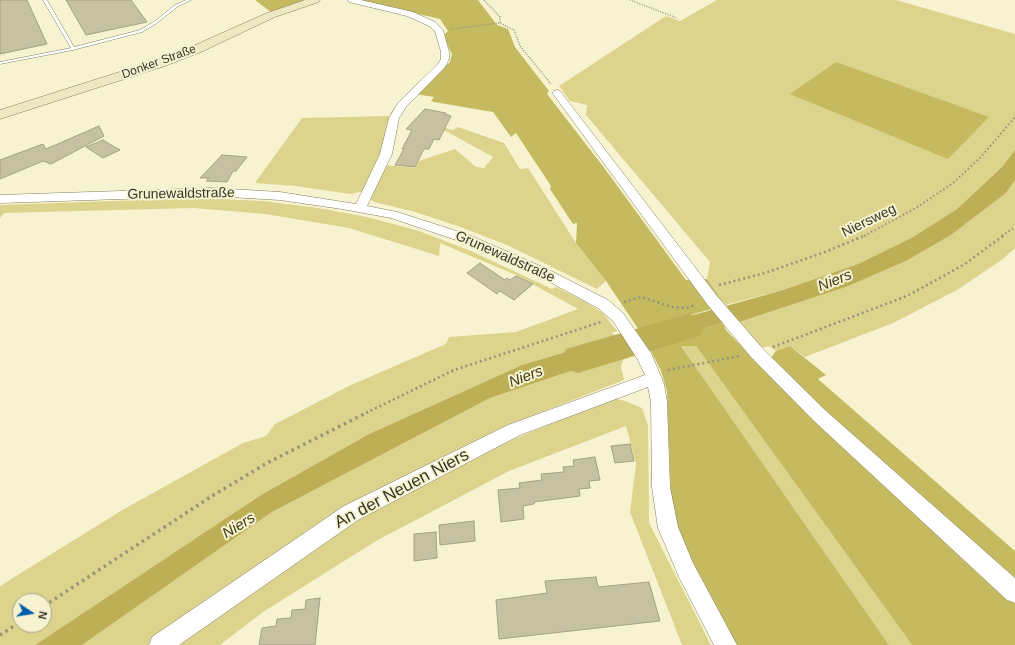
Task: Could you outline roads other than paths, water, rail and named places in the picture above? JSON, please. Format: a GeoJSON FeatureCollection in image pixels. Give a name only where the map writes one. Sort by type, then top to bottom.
{"type":"FeatureCollection","features":[{"type":"Feature","properties":{"kind":"street","name":"Donker Straße"},"geometry":{"type":"LineString","coordinates":[[0,115],[158,64],[271,15],[315,0]]}},
{"type":"Feature","properties":{"kind":"street"},"geometry":{"type":"LineString","coordinates":[[352,0],[421,18],[432,24],[439,30],[445,52],[445,59],[442,65],[402,105],[394,118],[386,154],[360,208]]}},
{"type":"Feature","properties":{"kind":"street"},"geometry":{"type":"LineString","coordinates":[[557,93],[712,300],[757,354],[794,391],[1015,592]]}},
{"type":"Feature","properties":{"kind":"street","name":"Grunewaldstraße"},"geometry":{"type":"LineString","coordinates":[[0,199],[212,192],[280,196],[360,208],[424,224],[464,238],[540,271],[604,304],[618,317],[645,357],[659,402],[661,487],[668,528],[686,570],[726,645]]}},
{"type":"Feature","properties":{"kind":"street","name":"An der Neuen Niers"},"geometry":{"type":"LineString","coordinates":[[160,645],[351,513],[514,430],[650,377]]}},
{"type":"Feature","properties":{"kind":"lane"},"geometry":{"type":"LineString","coordinates":[[45,0],[73,49]]}},
{"type":"Feature","properties":{"kind":"lane"},"geometry":{"type":"LineString","coordinates":[[0,62],[73,49],[141,31],[156,22],[176,6],[189,0]]}},
{"type":"Feature","properties":{"kind":"water"},"geometry":{"type":"Polygon","coordinates":[[[1015,150],[1015,180],[1006,193],[951,235],[906,261],[846,287],[739,322],[723,323],[648,345],[639,330],[780,291],[858,264],[913,237],[957,209],[1002,167],[1015,150]]]}},
{"type":"Feature","properties":{"kind":"water"},"geometry":{"type":"Polygon","coordinates":[[[616,337],[625,353],[490,398],[272,512],[82,645],[35,645],[261,495],[369,434],[522,365],[616,337]]]}},
{"type":"Feature","properties":{"kind":"waterway","name":"Niers"},"geometry":{"type":"LineString","coordinates":[[578,359],[688,327]]}}]}
